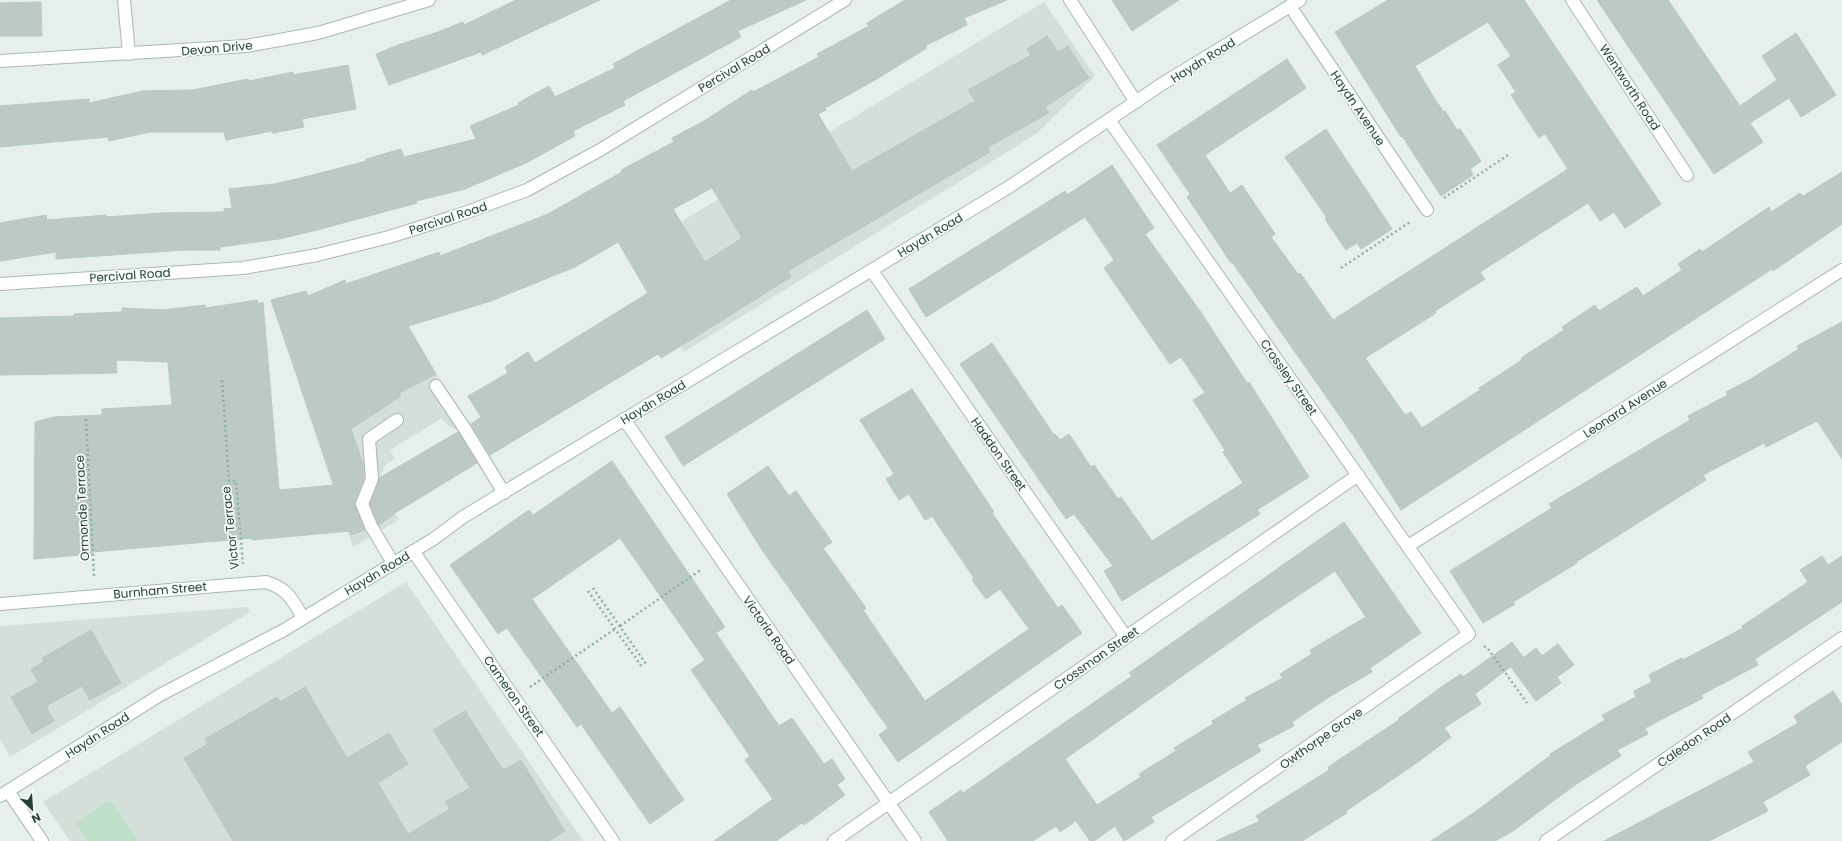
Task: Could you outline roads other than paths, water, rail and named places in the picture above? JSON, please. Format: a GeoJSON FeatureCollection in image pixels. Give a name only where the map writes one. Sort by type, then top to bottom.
{"type":"FeatureCollection","features":[{"type":"Feature","properties":{"kind":"street"},"geometry":{"type":"LineString","coordinates":[[124,0],[129,54]]}},
{"type":"Feature","properties":{"kind":"street","name":"Devon Drive"},"geometry":{"type":"LineString","coordinates":[[0,61],[246,46],[318,33],[429,0]]}},
{"type":"Feature","properties":{"kind":"street","name":"Percival Road"},"geometry":{"type":"LineString","coordinates":[[0,284],[243,268],[317,255],[389,237],[459,215],[527,190],[600,150],[845,0]]}},
{"type":"Feature","properties":{"kind":"street"},"geometry":{"type":"LineString","coordinates":[[1070,0],[1136,102]]}},
{"type":"Feature","properties":{"kind":"street","name":"Wentworth Road"},"geometry":{"type":"LineString","coordinates":[[1572,0],[1687,175]]}},
{"type":"Feature","properties":{"kind":"street","name":"Haydn Road"},"geometry":{"type":"LineString","coordinates":[[4,793],[160,695],[284,630],[435,538],[463,517],[872,271],[1009,187],[1136,102],[1295,3]]}},
{"type":"Feature","properties":{"kind":"street","name":"Haydn Avenue"},"geometry":{"type":"LineString","coordinates":[[1295,3],[1428,210]]}},
{"type":"Feature","properties":{"kind":"street","name":"Crossley Street"},"geometry":{"type":"LineString","coordinates":[[1109,120],[1469,634]]}},
{"type":"Feature","properties":{"kind":"street","name":"Leonard Avenue"},"geometry":{"type":"LineString","coordinates":[[1408,546],[1842,270]]}},
{"type":"Feature","properties":{"kind":"street","name":"Haddon Street"},"geometry":{"type":"LineString","coordinates":[[872,271],[1126,637]]}},
{"type":"Feature","properties":{"kind":"street"},"geometry":{"type":"LineString","coordinates":[[436,386],[465,429],[504,493]]}},
{"type":"Feature","properties":{"kind":"street","name":"Victoria Road"},"geometry":{"type":"LineString","coordinates":[[624,419],[915,841]]}},
{"type":"Feature","properties":{"kind":"street"},"geometry":{"type":"LineString","coordinates":[[393,564],[371,526],[362,504],[372,479],[369,439],[397,420]]}},
{"type":"Feature","properties":{"kind":"street","name":"Crossman Street"},"geometry":{"type":"LineString","coordinates":[[834,841],[1358,475]]}},
{"type":"Feature","properties":{"kind":"street","name":"Cameron Street"},"geometry":{"type":"LineString","coordinates":[[413,551],[613,841]]}},
{"type":"Feature","properties":{"kind":"street","name":"Burnham Street"},"geometry":{"type":"LineString","coordinates":[[0,604],[266,582],[277,586],[290,596],[303,618]]}},
{"type":"Feature","properties":{"kind":"street","name":"Owthorpe Grove"},"geometry":{"type":"LineString","coordinates":[[1172,841],[1469,634]]}},
{"type":"Feature","properties":{"kind":"street","name":"Caledon Road"},"geometry":{"type":"LineString","coordinates":[[1546,841],[1842,638]]}},
{"type":"Feature","properties":{"kind":"street"},"geometry":{"type":"LineString","coordinates":[[4,793],[42,841]]}}]}
